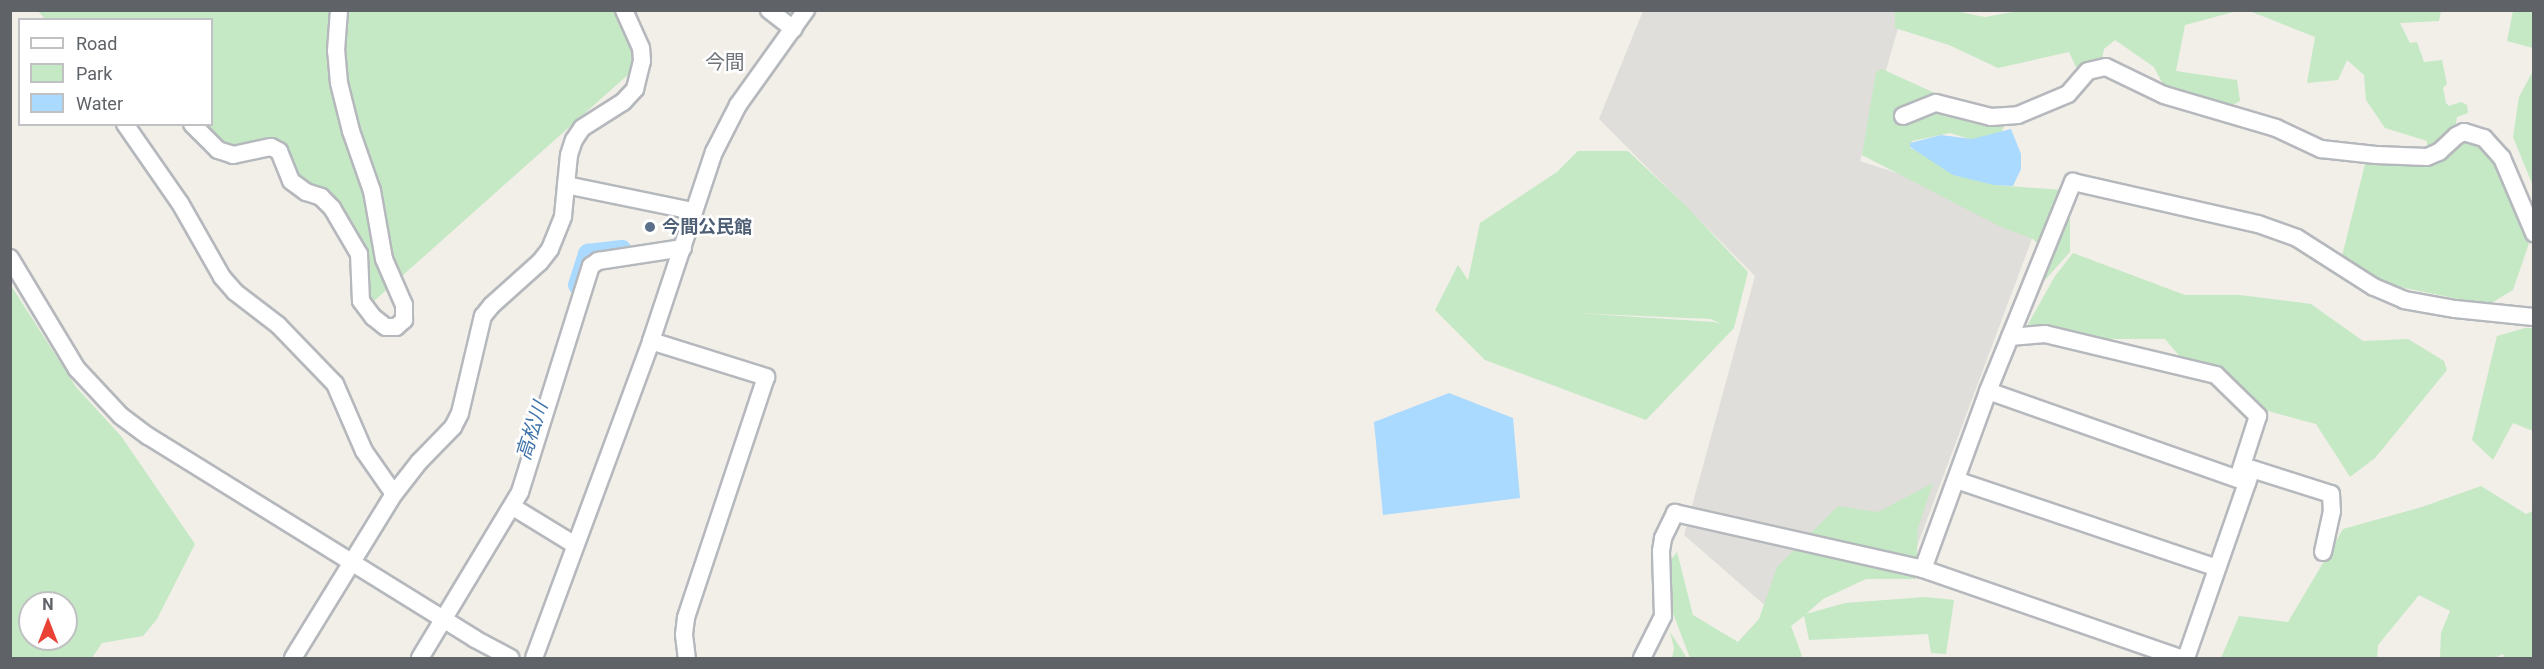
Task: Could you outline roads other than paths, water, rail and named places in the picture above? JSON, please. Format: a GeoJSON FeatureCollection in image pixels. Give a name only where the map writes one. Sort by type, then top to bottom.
{"type":"FeatureCollection","features":[{"type":"Feature","properties":{"kind":"street"},"geometry":{"type":"LineString","coordinates":[[194,126],[219,150],[233,155],[271,147],[279,151],[291,182],[306,192],[321,197],[332,207],[359,254],[361,301],[386,327],[396,327],[404,320],[404,305],[384,259],[372,191],[351,131],[339,83],[336,51],[339,10]]}},
{"type":"Feature","properties":{"kind":"street"},"geometry":{"type":"LineString","coordinates":[[292,658],[394,494],[419,462],[453,427],[460,413],[483,316],[540,262],[550,249],[563,216],[569,155],[574,140],[582,129],[623,102],[635,88],[640,74],[641,48],[624,10]]}},
{"type":"Feature","properties":{"kind":"street"},"geometry":{"type":"LineString","coordinates":[[769,10],[793,29]]}},
{"type":"Feature","properties":{"kind":"street"},"geometry":{"type":"LineString","coordinates":[[534,658],[651,341],[693,211],[725,128],[806,10]]}},
{"type":"Feature","properties":{"kind":"street"},"geometry":{"type":"LineString","coordinates":[[1904,116],[1936,103],[1991,117],[2018,115],[2068,94],[2088,71],[2106,68],[2164,95],[2276,129],[2322,149],[2376,155],[2427,157],[2439,152],[2464,132],[2484,138],[2502,158],[2534,233]]}},
{"type":"Feature","properties":{"kind":"street"},"geometry":{"type":"LineString","coordinates":[[126,126],[180,203],[229,284],[246,302],[278,325],[335,384],[364,452],[394,494]]}},
{"type":"Feature","properties":{"kind":"street"},"geometry":{"type":"LineString","coordinates":[[1923,569],[1988,391],[2073,182],[2258,224],[2297,238],[2374,287],[2404,300],[2455,309],[2534,317]]}},
{"type":"Feature","properties":{"kind":"street"},"geometry":{"type":"LineString","coordinates":[[566,185],[693,211]]}},
{"type":"Feature","properties":{"kind":"street"},"geometry":{"type":"LineString","coordinates":[[420,658],[439,617],[513,507],[591,266],[598,261],[682,248]]}},
{"type":"Feature","properties":{"kind":"street"},"geometry":{"type":"LineString","coordinates":[[10,258],[77,369],[121,416],[148,436],[439,617],[510,658]]}},
{"type":"Feature","properties":{"kind":"street"},"geometry":{"type":"LineString","coordinates":[[2010,337],[2045,334],[2216,375],[2258,416],[2243,480],[2217,568],[2186,658]]}},
{"type":"Feature","properties":{"kind":"street"},"geometry":{"type":"LineString","coordinates":[[651,341],[766,377],[687,618],[684,635],[687,658]]}},
{"type":"Feature","properties":{"kind":"street"},"geometry":{"type":"LineString","coordinates":[[1988,391],[2243,480]]}},
{"type":"Feature","properties":{"kind":"street"},"geometry":{"type":"LineString","coordinates":[[2243,480],[2252,469],[2331,494],[2332,512],[2323,552]]}},
{"type":"Feature","properties":{"kind":"street"},"geometry":{"type":"LineString","coordinates":[[1956,480],[2217,568]]}},
{"type":"Feature","properties":{"kind":"street"},"geometry":{"type":"LineString","coordinates":[[513,507],[574,545]]}},
{"type":"Feature","properties":{"kind":"street"},"geometry":{"type":"LineString","coordinates":[[1642,658],[1663,616],[1661,551],[1663,538],[1675,513],[1923,569],[2180,658]]}},
{"type":"Feature","properties":{"kind":"water"},"geometry":{"type":"Polygon","coordinates":[[[2011,129],[2021,154],[2021,169],[2013,186],[1994,185],[1953,175],[1910,147],[1910,143],[1941,135],[1972,139],[2011,129]]]}},
{"type":"Feature","properties":{"kind":"water"},"geometry":{"type":"Polygon","coordinates":[[[1449,393],[1513,418],[1520,498],[1383,515],[1374,422],[1449,393]]]}},
{"type":"Feature","properties":{"kind":"waterway","name":"高松川"},"geometry":{"type":"LineString","coordinates":[[578,285],[588,254],[622,250]]}},
{"type":"Feature","properties":{"kind":"place","name":"今間公民館"},"geometry":{"type":"Point","coordinates":[650,227]}},
{"type":"Feature","properties":{"kind":"district","name":"今間"},"geometry":{"type":"Point","coordinates":[725,62]}}]}
